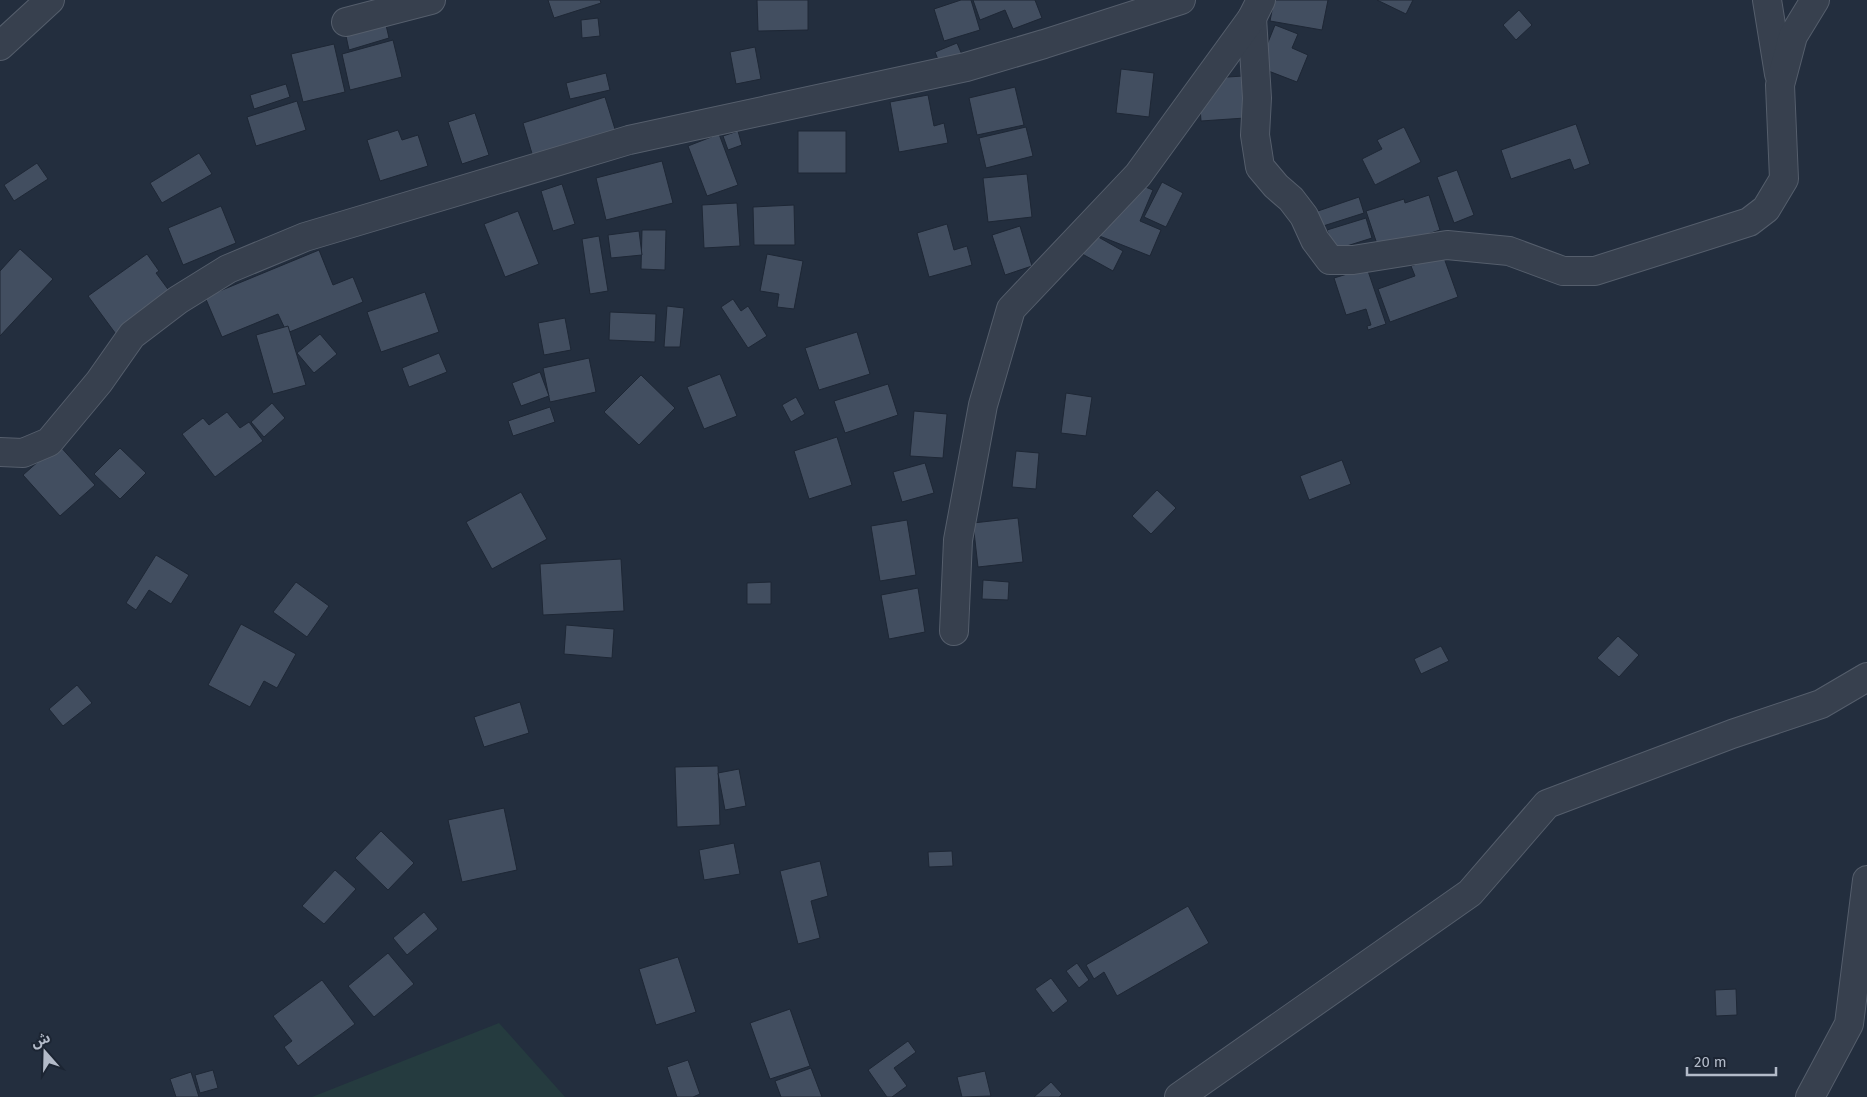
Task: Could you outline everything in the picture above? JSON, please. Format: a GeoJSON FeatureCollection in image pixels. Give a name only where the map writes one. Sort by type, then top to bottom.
{"type":"FeatureCollection","features":[{"type":"Feature","properties":{"kind":"street"},"geometry":{"type":"LineString","coordinates":[[0,46],[50,0]]}},
{"type":"Feature","properties":{"kind":"street"},"geometry":{"type":"LineString","coordinates":[[346,22],[431,0]]}},
{"type":"Feature","properties":{"kind":"street"},"geometry":{"type":"LineString","coordinates":[[0,452],[23,453],[49,442],[99,382],[132,335],[178,300],[228,269],[305,237],[629,140],[966,67],[1181,0]]}},
{"type":"Feature","properties":{"kind":"street"},"geometry":{"type":"LineString","coordinates":[[1256,9],[1257,98],[1255,136],[1260,167],[1304,216],[1315,240],[1330,260],[1353,260],[1447,245],[1509,252],[1563,271],[1595,271],[1749,222],[1766,208],[1784,179],[1780,85],[1767,0]]}},
{"type":"Feature","properties":{"kind":"street"},"geometry":{"type":"LineString","coordinates":[[1780,85],[1792,36],[1816,0]]}},
{"type":"Feature","properties":{"kind":"street"},"geometry":{"type":"LineString","coordinates":[[954,631],[958,540],[983,405],[1011,310],[1138,176],[1256,9]]}},
{"type":"Feature","properties":{"kind":"street"},"geometry":{"type":"LineString","coordinates":[[1179,1097],[1470,894],[1547,804],[1732,734],[1821,704],[1867,677]]}},
{"type":"Feature","properties":{"kind":"street"},"geometry":{"type":"LineString","coordinates":[[1810,1097],[1849,1024],[1867,880]]}},
{"type":"Feature","properties":{"kind":"green space"},"geometry":{"type":"Polygon","coordinates":[[[499,1023],[565,1097],[312,1097],[499,1023]]]}},
{"type":"Feature","properties":{"kind":"building"},"geometry":{"type":"Polygon","coordinates":[[[548,0],[600,0],[601,3],[554,18],[548,0]]]}},
{"type":"Feature","properties":{"kind":"building"},"geometry":{"type":"Polygon","coordinates":[[[757,0],[808,0],[808,30],[758,31],[757,0]]]}},
{"type":"Feature","properties":{"kind":"building"},"geometry":{"type":"Polygon","coordinates":[[[961,0],[971,0],[980,30],[944,41],[934,9],[961,0]]]}},
{"type":"Feature","properties":{"kind":"building"},"geometry":{"type":"Polygon","coordinates":[[[973,0],[1035,0],[1042,18],[1013,29],[1005,10],[980,20],[973,0]]]}},
{"type":"Feature","properties":{"kind":"building"},"geometry":{"type":"Polygon","coordinates":[[[1274,0],[1328,0],[1322,30],[1270,21],[1274,0]]]}},
{"type":"Feature","properties":{"kind":"building"},"geometry":{"type":"Polygon","coordinates":[[[1377,0],[1413,0],[1406,14],[1377,0]]]}},
{"type":"Feature","properties":{"kind":"building"},"geometry":{"type":"Polygon","coordinates":[[[1519,10],[1532,25],[1516,40],[1503,25],[1519,10]]]}},
{"type":"Feature","properties":{"kind":"building"},"geometry":{"type":"Polygon","coordinates":[[[598,18],[600,36],[582,38],[581,20],[598,18]]]}},
{"type":"Feature","properties":{"kind":"building"},"geometry":{"type":"Polygon","coordinates":[[[386,25],[389,38],[349,50],[346,36],[386,25]]]}},
{"type":"Feature","properties":{"kind":"building"},"geometry":{"type":"Polygon","coordinates":[[[1275,25],[1298,34],[1292,48],[1308,55],[1297,82],[1258,67],[1275,25]]]}},
{"type":"Feature","properties":{"kind":"building"},"geometry":{"type":"Polygon","coordinates":[[[393,40],[402,77],[350,90],[342,54],[393,40]]]}},
{"type":"Feature","properties":{"kind":"building"},"geometry":{"type":"Polygon","coordinates":[[[957,43],[963,57],[941,67],[935,52],[957,43]]]}},
{"type":"Feature","properties":{"kind":"building"},"geometry":{"type":"Polygon","coordinates":[[[334,44],[345,92],[303,102],[291,54],[334,44]]]}},
{"type":"Feature","properties":{"kind":"building"},"geometry":{"type":"Polygon","coordinates":[[[755,47],[761,79],[736,84],[730,52],[755,47]]]}},
{"type":"Feature","properties":{"kind":"building"},"geometry":{"type":"Polygon","coordinates":[[[1121,69],[1154,73],[1149,117],[1116,113],[1121,69]]]}},
{"type":"Feature","properties":{"kind":"building"},"geometry":{"type":"Polygon","coordinates":[[[606,73],[610,90],[570,99],[566,83],[606,73]]]}},
{"type":"Feature","properties":{"kind":"building"},"geometry":{"type":"Polygon","coordinates":[[[1243,76],[1245,118],[1201,121],[1198,79],[1243,76]]]}},
{"type":"Feature","properties":{"kind":"building"},"geometry":{"type":"Polygon","coordinates":[[[286,84],[290,97],[254,109],[250,95],[286,84]]]}},
{"type":"Feature","properties":{"kind":"building"},"geometry":{"type":"Polygon","coordinates":[[[1015,87],[1024,125],[977,135],[969,98],[1015,87]]]}},
{"type":"Feature","properties":{"kind":"building"},"geometry":{"type":"Polygon","coordinates":[[[928,95],[934,126],[944,123],[948,143],[899,152],[890,102],[928,95]]]}},
{"type":"Feature","properties":{"kind":"building"},"geometry":{"type":"Polygon","coordinates":[[[605,97],[619,142],[533,157],[523,123],[605,97]]]}},
{"type":"Feature","properties":{"kind":"building"},"geometry":{"type":"Polygon","coordinates":[[[297,101],[306,130],[256,146],[247,117],[297,101]]]}},
{"type":"Feature","properties":{"kind":"building"},"geometry":{"type":"Polygon","coordinates":[[[475,113],[489,155],[462,164],[448,122],[475,113]]]}},
{"type":"Feature","properties":{"kind":"building"},"geometry":{"type":"Polygon","coordinates":[[[1576,124],[1590,164],[1574,170],[1570,159],[1511,179],[1501,150],[1576,124]]]}},
{"type":"Feature","properties":{"kind":"building"},"geometry":{"type":"Polygon","coordinates":[[[1026,127],[1033,156],[986,168],[979,138],[1026,127]]]}},
{"type":"Feature","properties":{"kind":"building"},"geometry":{"type":"Polygon","coordinates":[[[1404,127],[1421,162],[1375,185],[1362,159],[1382,149],[1377,140],[1404,127]]]}},
{"type":"Feature","properties":{"kind":"building"},"geometry":{"type":"Polygon","coordinates":[[[398,130],[402,140],[418,135],[428,166],[380,181],[367,140],[398,130]]]}},
{"type":"Feature","properties":{"kind":"building"},"geometry":{"type":"Polygon","coordinates":[[[738,131],[742,145],[728,150],[723,136],[738,131]]]}},
{"type":"Feature","properties":{"kind":"building"},"geometry":{"type":"Polygon","coordinates":[[[798,131],[846,131],[846,173],[798,173],[798,131]]]}},
{"type":"Feature","properties":{"kind":"building"},"geometry":{"type":"Polygon","coordinates":[[[719,134],[738,185],[707,196],[688,146],[719,134]]]}},
{"type":"Feature","properties":{"kind":"building"},"geometry":{"type":"Polygon","coordinates":[[[199,153],[212,174],[162,203],[150,183],[199,153]]]}},
{"type":"Feature","properties":{"kind":"building"},"geometry":{"type":"Polygon","coordinates":[[[662,161],[673,203],[606,220],[596,178],[662,161]]]}},
{"type":"Feature","properties":{"kind":"building"},"geometry":{"type":"Polygon","coordinates":[[[37,163],[48,179],[14,201],[4,185],[37,163]]]}},
{"type":"Feature","properties":{"kind":"building"},"geometry":{"type":"Polygon","coordinates":[[[1457,170],[1474,215],[1454,223],[1437,177],[1457,170]]]}},
{"type":"Feature","properties":{"kind":"building"},"geometry":{"type":"Polygon","coordinates":[[[1027,174],[1032,217],[988,222],[983,178],[1027,174]]]}},
{"type":"Feature","properties":{"kind":"building"},"geometry":{"type":"Polygon","coordinates":[[[1120,177],[1153,190],[1140,221],[1161,230],[1150,256],[1097,235],[1120,177]]]}},
{"type":"Feature","properties":{"kind":"building"},"geometry":{"type":"Polygon","coordinates":[[[1162,182],[1183,193],[1166,227],[1144,217],[1162,182]]]}},
{"type":"Feature","properties":{"kind":"building"},"geometry":{"type":"Polygon","coordinates":[[[562,184],[575,224],[553,231],[541,191],[562,184]]]}},
{"type":"Feature","properties":{"kind":"building"},"geometry":{"type":"Polygon","coordinates":[[[1429,195],[1440,230],[1379,250],[1366,211],[1404,199],[1405,203],[1429,195]]]}},
{"type":"Feature","properties":{"kind":"building"},"geometry":{"type":"Polygon","coordinates":[[[1359,197],[1364,213],[1320,227],[1315,212],[1359,197]]]}},
{"type":"Feature","properties":{"kind":"building"},"geometry":{"type":"Polygon","coordinates":[[[737,203],[740,246],[704,248],[702,205],[737,203]]]}},
{"type":"Feature","properties":{"kind":"building"},"geometry":{"type":"Polygon","coordinates":[[[794,205],[795,245],[754,245],[753,207],[794,205]]]}},
{"type":"Feature","properties":{"kind":"building"},"geometry":{"type":"Polygon","coordinates":[[[221,206],[236,243],[183,265],[168,228],[221,206]]]}},
{"type":"Feature","properties":{"kind":"building"},"geometry":{"type":"Polygon","coordinates":[[[518,211],[539,264],[505,277],[484,224],[518,211]]]}},
{"type":"Feature","properties":{"kind":"building"},"geometry":{"type":"Polygon","coordinates":[[[1366,218],[1372,238],[1334,250],[1327,230],[1366,218]]]}},
{"type":"Feature","properties":{"kind":"building"},"geometry":{"type":"Polygon","coordinates":[[[947,224],[954,250],[967,246],[972,265],[929,277],[917,233],[947,224]]]}},
{"type":"Feature","properties":{"kind":"building"},"geometry":{"type":"Polygon","coordinates":[[[1020,226],[1032,266],[1005,275],[992,235],[1020,226]]]}},
{"type":"Feature","properties":{"kind":"building"},"geometry":{"type":"Polygon","coordinates":[[[642,230],[666,230],[665,270],[641,269],[642,230]]]}},
{"type":"Feature","properties":{"kind":"building"},"geometry":{"type":"Polygon","coordinates":[[[1086,230],[1123,251],[1113,271],[1075,250],[1086,230]]]}},
{"type":"Feature","properties":{"kind":"building"},"geometry":{"type":"Polygon","coordinates":[[[639,231],[642,255],[611,258],[608,235],[639,231]]]}},
{"type":"Feature","properties":{"kind":"building"},"geometry":{"type":"Polygon","coordinates":[[[599,236],[608,291],[590,294],[582,239],[599,236]]]}},
{"type":"Feature","properties":{"kind":"building"},"geometry":{"type":"Polygon","coordinates":[[[20,249],[53,279],[0,336],[0,271],[20,249]]]}},
{"type":"Feature","properties":{"kind":"building"},"geometry":{"type":"Polygon","coordinates":[[[319,250],[333,285],[353,277],[363,302],[287,333],[278,314],[222,337],[205,297],[319,250]]]}},
{"type":"Feature","properties":{"kind":"building"},"geometry":{"type":"Polygon","coordinates":[[[147,254],[159,271],[156,273],[176,300],[121,341],[88,296],[147,254]]]}},
{"type":"Feature","properties":{"kind":"building"},"geometry":{"type":"Polygon","coordinates":[[[767,254],[803,261],[794,309],[777,307],[779,294],[760,291],[767,254]]]}},
{"type":"Feature","properties":{"kind":"building"},"geometry":{"type":"Polygon","coordinates":[[[1443,255],[1458,297],[1390,322],[1378,289],[1415,276],[1411,266],[1443,255]]]}},
{"type":"Feature","properties":{"kind":"building"},"geometry":{"type":"Polygon","coordinates":[[[1367,268],[1386,324],[1368,330],[1367,326],[1371,325],[1366,309],[1346,315],[1334,278],[1367,268]]]}},
{"type":"Feature","properties":{"kind":"building"},"geometry":{"type":"Polygon","coordinates":[[[425,292],[439,332],[381,352],[367,312],[425,292]]]}},
{"type":"Feature","properties":{"kind":"building"},"geometry":{"type":"Polygon","coordinates":[[[733,299],[741,311],[748,306],[767,336],[748,348],[721,307],[733,299]]]}},
{"type":"Feature","properties":{"kind":"building"},"geometry":{"type":"Polygon","coordinates":[[[667,306],[684,308],[680,347],[664,347],[667,306]]]}},
{"type":"Feature","properties":{"kind":"building"},"geometry":{"type":"Polygon","coordinates":[[[610,312],[656,314],[655,342],[609,340],[610,312]]]}},
{"type":"Feature","properties":{"kind":"building"},"geometry":{"type":"Polygon","coordinates":[[[565,318],[571,350],[544,355],[538,323],[565,318]]]}},
{"type":"Feature","properties":{"kind":"building"},"geometry":{"type":"Polygon","coordinates":[[[288,326],[306,385],[273,394],[256,335],[288,326]]]}},
{"type":"Feature","properties":{"kind":"building"},"geometry":{"type":"Polygon","coordinates":[[[857,332],[870,374],[819,390],[805,348],[857,332]]]}},
{"type":"Feature","properties":{"kind":"building"},"geometry":{"type":"Polygon","coordinates":[[[320,334],[337,354],[314,373],[297,353],[320,334]]]}},
{"type":"Feature","properties":{"kind":"building"},"geometry":{"type":"Polygon","coordinates":[[[439,353],[447,372],[409,387],[402,368],[439,353]]]}},
{"type":"Feature","properties":{"kind":"building"},"geometry":{"type":"Polygon","coordinates":[[[589,358],[596,392],[550,402],[543,368],[589,358]]]}},
{"type":"Feature","properties":{"kind":"building"},"geometry":{"type":"Polygon","coordinates":[[[540,372],[549,396],[521,406],[512,383],[540,372]]]}},
{"type":"Feature","properties":{"kind":"building"},"geometry":{"type":"Polygon","coordinates":[[[720,374],[737,416],[704,429],[687,387],[720,374]]]}},
{"type":"Feature","properties":{"kind":"building"},"geometry":{"type":"Polygon","coordinates":[[[641,375],[675,408],[639,445],[604,412],[641,375]]]}},
{"type":"Feature","properties":{"kind":"building"},"geometry":{"type":"Polygon","coordinates":[[[888,384],[898,415],[845,433],[834,401],[888,384]]]}},
{"type":"Feature","properties":{"kind":"building"},"geometry":{"type":"Polygon","coordinates":[[[1066,393],[1092,397],[1086,436],[1061,433],[1066,393]]]}},
{"type":"Feature","properties":{"kind":"building"},"geometry":{"type":"Polygon","coordinates":[[[796,397],[805,414],[791,422],[782,405],[796,397]]]}},
{"type":"Feature","properties":{"kind":"building"},"geometry":{"type":"Polygon","coordinates":[[[272,403],[285,418],[264,437],[251,422],[272,403]]]}},
{"type":"Feature","properties":{"kind":"building"},"geometry":{"type":"Polygon","coordinates":[[[550,407],[555,422],[513,436],[508,421],[550,407]]]}},
{"type":"Feature","properties":{"kind":"building"},"geometry":{"type":"Polygon","coordinates":[[[914,411],[947,414],[943,458],[910,456],[914,411]]]}},
{"type":"Feature","properties":{"kind":"building"},"geometry":{"type":"Polygon","coordinates":[[[227,412],[240,428],[249,422],[263,441],[215,477],[182,434],[203,418],[209,425],[227,412]]]}},
{"type":"Feature","properties":{"kind":"building"},"geometry":{"type":"Polygon","coordinates":[[[837,437],[852,485],[809,499],[794,451],[837,437]]]}},
{"type":"Feature","properties":{"kind":"building"},"geometry":{"type":"Polygon","coordinates":[[[58,444],[95,485],[60,516],[23,475],[58,444]]]}},
{"type":"Feature","properties":{"kind":"building"},"geometry":{"type":"Polygon","coordinates":[[[120,448],[146,473],[120,499],[94,474],[120,448]]]}},
{"type":"Feature","properties":{"kind":"building"},"geometry":{"type":"Polygon","coordinates":[[[1016,451],[1039,453],[1036,489],[1012,487],[1016,451]]]}},
{"type":"Feature","properties":{"kind":"building"},"geometry":{"type":"Polygon","coordinates":[[[1342,460],[1351,484],[1309,500],[1300,476],[1342,460]]]}},
{"type":"Feature","properties":{"kind":"building"},"geometry":{"type":"Polygon","coordinates":[[[925,463],[934,493],[902,502],[893,472],[925,463]]]}},
{"type":"Feature","properties":{"kind":"building"},"geometry":{"type":"Polygon","coordinates":[[[1157,490],[1176,508],[1151,534],[1132,516],[1157,490]]]}},
{"type":"Feature","properties":{"kind":"building"},"geometry":{"type":"Polygon","coordinates":[[[521,492],[547,539],[492,569],[466,522],[521,492]]]}},
{"type":"Feature","properties":{"kind":"building"},"geometry":{"type":"Polygon","coordinates":[[[1018,518],[1023,562],[978,567],[973,523],[1018,518]]]}},
{"type":"Feature","properties":{"kind":"building"},"geometry":{"type":"Polygon","coordinates":[[[907,520],[916,575],[880,581],[871,526],[907,520]]]}},
{"type":"Feature","properties":{"kind":"building"},"geometry":{"type":"Polygon","coordinates":[[[156,555],[189,575],[171,604],[149,590],[136,610],[126,603],[156,555]]]}},
{"type":"Feature","properties":{"kind":"building"},"geometry":{"type":"Polygon","coordinates":[[[621,559],[624,611],[543,615],[540,564],[621,559]]]}},
{"type":"Feature","properties":{"kind":"building"},"geometry":{"type":"Polygon","coordinates":[[[983,580],[1009,582],[1008,600],[982,599],[983,580]]]}},
{"type":"Feature","properties":{"kind":"building"},"geometry":{"type":"Polygon","coordinates":[[[296,582],[329,606],[307,637],[273,612],[296,582]]]}},
{"type":"Feature","properties":{"kind":"building"},"geometry":{"type":"Polygon","coordinates":[[[771,582],[771,604],[747,604],[747,583],[771,582]]]}},
{"type":"Feature","properties":{"kind":"building"},"geometry":{"type":"Polygon","coordinates":[[[918,588],[925,632],[889,639],[881,595],[918,588]]]}},
{"type":"Feature","properties":{"kind":"building"},"geometry":{"type":"Polygon","coordinates":[[[241,624],[296,654],[277,688],[264,681],[250,707],[208,685],[241,624]]]}},
{"type":"Feature","properties":{"kind":"building"},"geometry":{"type":"Polygon","coordinates":[[[566,625],[614,629],[612,658],[564,654],[566,625]]]}},
{"type":"Feature","properties":{"kind":"building"},"geometry":{"type":"Polygon","coordinates":[[[1618,636],[1639,655],[1619,677],[1597,658],[1618,636]]]}},
{"type":"Feature","properties":{"kind":"building"},"geometry":{"type":"Polygon","coordinates":[[[1441,646],[1449,661],[1421,674],[1414,659],[1441,646]]]}},
{"type":"Feature","properties":{"kind":"building"},"geometry":{"type":"Polygon","coordinates":[[[77,685],[92,703],[63,726],[49,709],[77,685]]]}},
{"type":"Feature","properties":{"kind":"building"},"geometry":{"type":"Polygon","coordinates":[[[520,702],[529,733],[484,747],[474,717],[520,702]]]}},
{"type":"Feature","properties":{"kind":"building"},"geometry":{"type":"Polygon","coordinates":[[[718,766],[720,825],[677,827],[675,767],[718,766]]]}},
{"type":"Feature","properties":{"kind":"building"},"geometry":{"type":"Polygon","coordinates":[[[739,769],[746,806],[725,810],[718,773],[739,769]]]}},
{"type":"Feature","properties":{"kind":"building"},"geometry":{"type":"Polygon","coordinates":[[[504,808],[517,870],[462,882],[448,820],[504,808]]]}},
{"type":"Feature","properties":{"kind":"building"},"geometry":{"type":"Polygon","coordinates":[[[381,831],[414,863],[388,890],[355,858],[381,831]]]}},
{"type":"Feature","properties":{"kind":"building"},"geometry":{"type":"Polygon","coordinates":[[[734,843],[740,874],[704,880],[699,850],[734,843]]]}},
{"type":"Feature","properties":{"kind":"building"},"geometry":{"type":"Polygon","coordinates":[[[952,851],[953,866],[929,867],[928,852],[952,851]]]}},
{"type":"Feature","properties":{"kind":"building"},"geometry":{"type":"Polygon","coordinates":[[[820,861],[828,896],[811,901],[820,938],[798,944],[780,871],[820,861]]]}},
{"type":"Feature","properties":{"kind":"building"},"geometry":{"type":"Polygon","coordinates":[[[335,870],[356,889],[324,924],[302,906],[335,870]]]}},
{"type":"Feature","properties":{"kind":"building"},"geometry":{"type":"Polygon","coordinates":[[[1188,906],[1209,943],[1117,996],[1104,972],[1094,979],[1086,965],[1188,906]]]}},
{"type":"Feature","properties":{"kind":"building"},"geometry":{"type":"Polygon","coordinates":[[[424,912],[438,929],[407,955],[393,938],[424,912]]]}},
{"type":"Feature","properties":{"kind":"building"},"geometry":{"type":"Polygon","coordinates":[[[388,953],[414,984],[374,1017],[348,986],[388,953]]]}},
{"type":"Feature","properties":{"kind":"building"},"geometry":{"type":"Polygon","coordinates":[[[678,957],[696,1012],[656,1025],[639,969],[678,957]]]}},
{"type":"Feature","properties":{"kind":"building"},"geometry":{"type":"Polygon","coordinates":[[[1077,963],[1089,980],[1079,988],[1066,971],[1077,963]]]}},
{"type":"Feature","properties":{"kind":"building"},"geometry":{"type":"Polygon","coordinates":[[[1051,978],[1068,1001],[1053,1013],[1035,989],[1051,978]]]}},
{"type":"Feature","properties":{"kind":"building"},"geometry":{"type":"Polygon","coordinates":[[[322,980],[355,1024],[298,1066],[284,1047],[292,1041],[273,1016],[322,980]]]}},
{"type":"Feature","properties":{"kind":"building"},"geometry":{"type":"Polygon","coordinates":[[[1736,989],[1737,1015],[1716,1016],[1715,990],[1736,989]]]}},
{"type":"Feature","properties":{"kind":"building"},"geometry":{"type":"Polygon","coordinates":[[[790,1009],[810,1066],[770,1079],[750,1023],[790,1009]]]}},
{"type":"Feature","properties":{"kind":"building"},"geometry":{"type":"Polygon","coordinates":[[[908,1041],[916,1052],[894,1068],[907,1086],[892,1097],[887,1097],[868,1070],[908,1041]]]}},
{"type":"Feature","properties":{"kind":"building"},"geometry":{"type":"Polygon","coordinates":[[[688,1060],[700,1094],[693,1097],[677,1097],[667,1067],[688,1060]]]}},
{"type":"Feature","properties":{"kind":"building"},"geometry":{"type":"Polygon","coordinates":[[[811,1068],[822,1097],[781,1097],[775,1081],[811,1068]]]}},
{"type":"Feature","properties":{"kind":"building"},"geometry":{"type":"Polygon","coordinates":[[[213,1070],[218,1088],[200,1093],[195,1075],[213,1070]]]}},
{"type":"Feature","properties":{"kind":"building"},"geometry":{"type":"Polygon","coordinates":[[[985,1071],[991,1096],[962,1097],[957,1077],[985,1071]]]}},
{"type":"Feature","properties":{"kind":"building"},"geometry":{"type":"Polygon","coordinates":[[[191,1072],[199,1097],[176,1097],[170,1079],[191,1072]]]}},
{"type":"Feature","properties":{"kind":"building"},"geometry":{"type":"Polygon","coordinates":[[[1051,1082],[1062,1094],[1059,1097],[1034,1097],[1051,1082]]]}}]}
